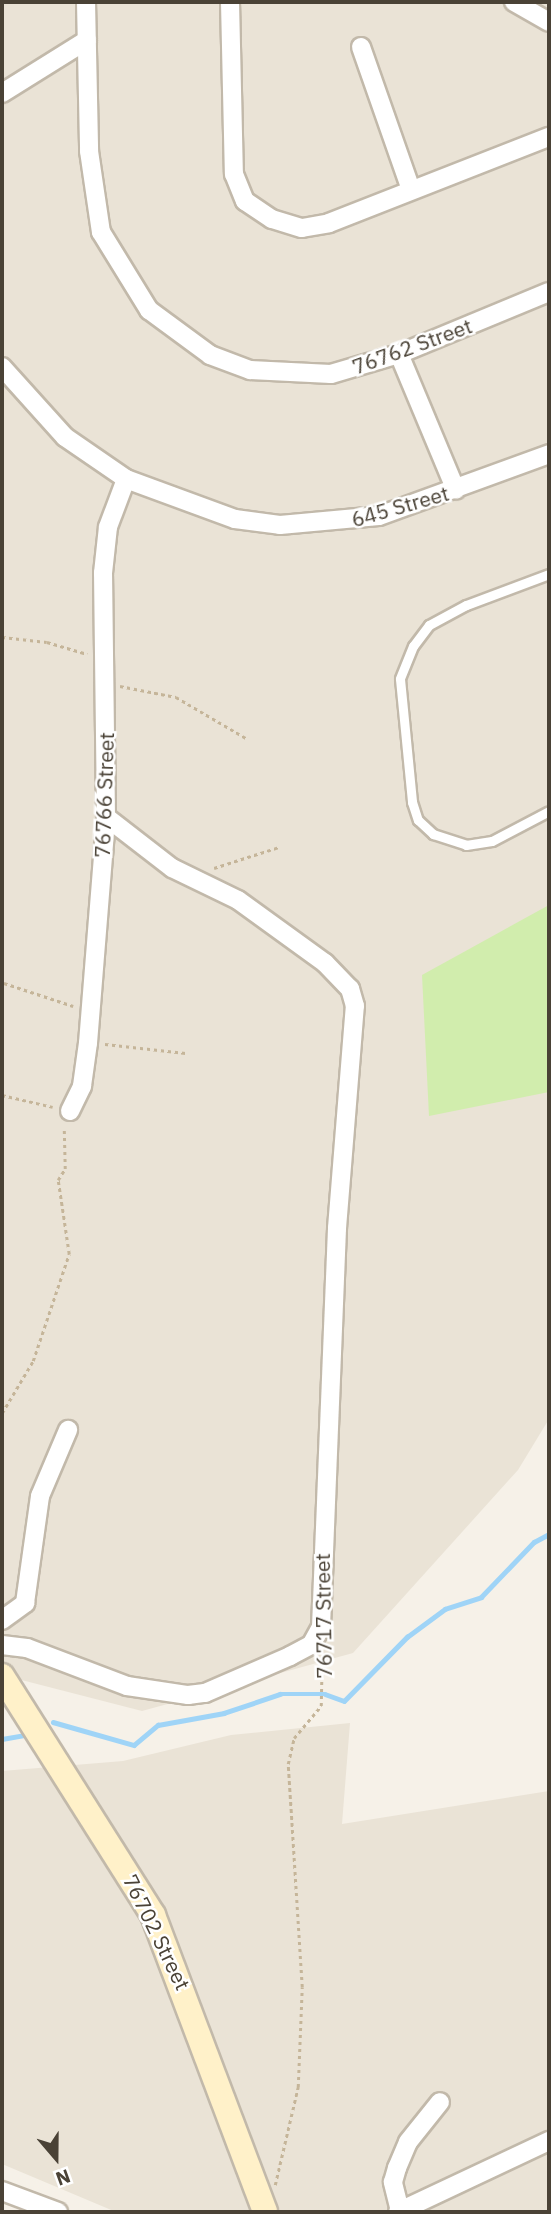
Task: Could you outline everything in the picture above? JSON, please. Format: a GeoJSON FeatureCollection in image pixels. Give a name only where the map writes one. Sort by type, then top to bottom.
{"type":"FeatureCollection","features":[{"type":"Feature","properties":{"kind":"street","name":"76762 Street"},"geometry":{"type":"LineString","coordinates":[[86,2],[93,201],[116,264],[149,310],[210,355],[250,370],[331,374],[399,354],[549,292]]}},
{"type":"Feature","properties":{"kind":"street"},"geometry":{"type":"LineString","coordinates":[[230,2],[234,174],[245,201],[272,219],[302,228],[329,223],[549,137]]}},
{"type":"Feature","properties":{"kind":"street"},"geometry":{"type":"LineString","coordinates":[[514,2],[549,22]]}},
{"type":"Feature","properties":{"kind":"street"},"geometry":{"type":"LineString","coordinates":[[2,93],[87,40]]}},
{"type":"Feature","properties":{"kind":"street"},"geometry":{"type":"LineString","coordinates":[[361,47],[411,190]]}},
{"type":"Feature","properties":{"kind":"street"},"geometry":{"type":"LineString","coordinates":[[399,354],[456,490]]}},
{"type":"Feature","properties":{"kind":"street","name":"645 Street"},"geometry":{"type":"LineString","coordinates":[[2,367],[65,437],[126,479],[200,510],[280,524],[379,516],[549,454]]}},
{"type":"Feature","properties":{"kind":"street","name":"76766 Street"},"geometry":{"type":"LineString","coordinates":[[71,1111],[82,1086],[88,1043],[106,817],[107,685],[103,660],[107,539],[126,479]]}},
{"type":"Feature","properties":{"kind":"street"},"geometry":{"type":"LineString","coordinates":[[106,817],[187,876]]}},
{"type":"Feature","properties":{"kind":"street","name":"76717 Street"},"geometry":{"type":"LineString","coordinates":[[187,876],[238,900],[342,976],[355,1006],[337,1228],[321,1627]]}},
{"type":"Feature","properties":{"kind":"street"},"geometry":{"type":"LineString","coordinates":[[2,1620],[25,1603],[40,1496],[68,1430]]}},
{"type":"Feature","properties":{"kind":"street"},"geometry":{"type":"LineString","coordinates":[[2,1645],[27,1648],[127,1686],[188,1695],[205,1693],[290,1656],[311,1645],[321,1627]]}},
{"type":"Feature","properties":{"kind":"street","name":"76702 Street"},"geometry":{"type":"LineString","coordinates":[[2,1676],[153,1915],[264,2210]]}},
{"type":"Feature","properties":{"kind":"street"},"geometry":{"type":"LineString","coordinates":[[440,2102],[408,2142],[397,2168],[393,2182],[399,2212],[549,2141]]}},
{"type":"Feature","properties":{"kind":"street"},"geometry":{"type":"LineString","coordinates":[[2,2191],[58,2212]]}},
{"type":"Feature","properties":{"kind":"lane"},"geometry":{"type":"LineString","coordinates":[[549,574],[466,605],[429,625],[413,646],[400,679],[412,802],[418,820],[433,834],[466,845],[492,841],[549,811]]}},
{"type":"Feature","properties":{"kind":"path"},"geometry":{"type":"LineString","coordinates":[[2,638],[47,642],[103,660]]}},
{"type":"Feature","properties":{"kind":"path"},"geometry":{"type":"LineString","coordinates":[[107,685],[176,697],[246,738]]}},
{"type":"Feature","properties":{"kind":"path"},"geometry":{"type":"LineString","coordinates":[[187,876],[279,847]]}},
{"type":"Feature","properties":{"kind":"path"},"geometry":{"type":"LineString","coordinates":[[4,983],[90,1010]]}},
{"type":"Feature","properties":{"kind":"path"},"geometry":{"type":"LineString","coordinates":[[88,1043],[186,1053]]}},
{"type":"Feature","properties":{"kind":"path"},"geometry":{"type":"LineString","coordinates":[[2,1095],[71,1111],[63,1137],[65,1169],[58,1180],[69,1254],[33,1361],[2,1413]]}},
{"type":"Feature","properties":{"kind":"path","name":"76717 Street"},"geometry":{"type":"LineString","coordinates":[[264,2210],[278,2181],[298,2087],[302,1928],[288,1764],[294,1738],[325,1694],[321,1627]]}},
{"type":"Feature","properties":{"kind":"shaded area"},"geometry":{"type":"Polygon","coordinates":[[[2,2],[549,2],[549,1419],[518,1470],[353,1653],[142,1711],[2,1675],[2,2]]]}},
{"type":"Feature","properties":{"kind":"shaded area"},"geometry":{"type":"Polygon","coordinates":[[[350,1723],[342,1824],[549,1791],[549,2212],[116,2212],[2,2164],[2,1771],[123,1761],[231,1735],[350,1723]]]}},
{"type":"Feature","properties":{"kind":"green space"},"geometry":{"type":"Polygon","coordinates":[[[549,905],[549,1092],[429,1116],[422,975],[549,905]]]}},
{"type":"Feature","properties":{"kind":"waterway"},"geometry":{"type":"LineString","coordinates":[[53,1722],[134,1745],[158,1725],[224,1713],[280,1694],[325,1694],[344,1701],[407,1637],[445,1609],[481,1597],[534,1542],[549,1534]]}},
{"type":"Feature","properties":{"kind":"waterway"},"geometry":{"type":"LineString","coordinates":[[2,1739],[24,1735]]}}]}
